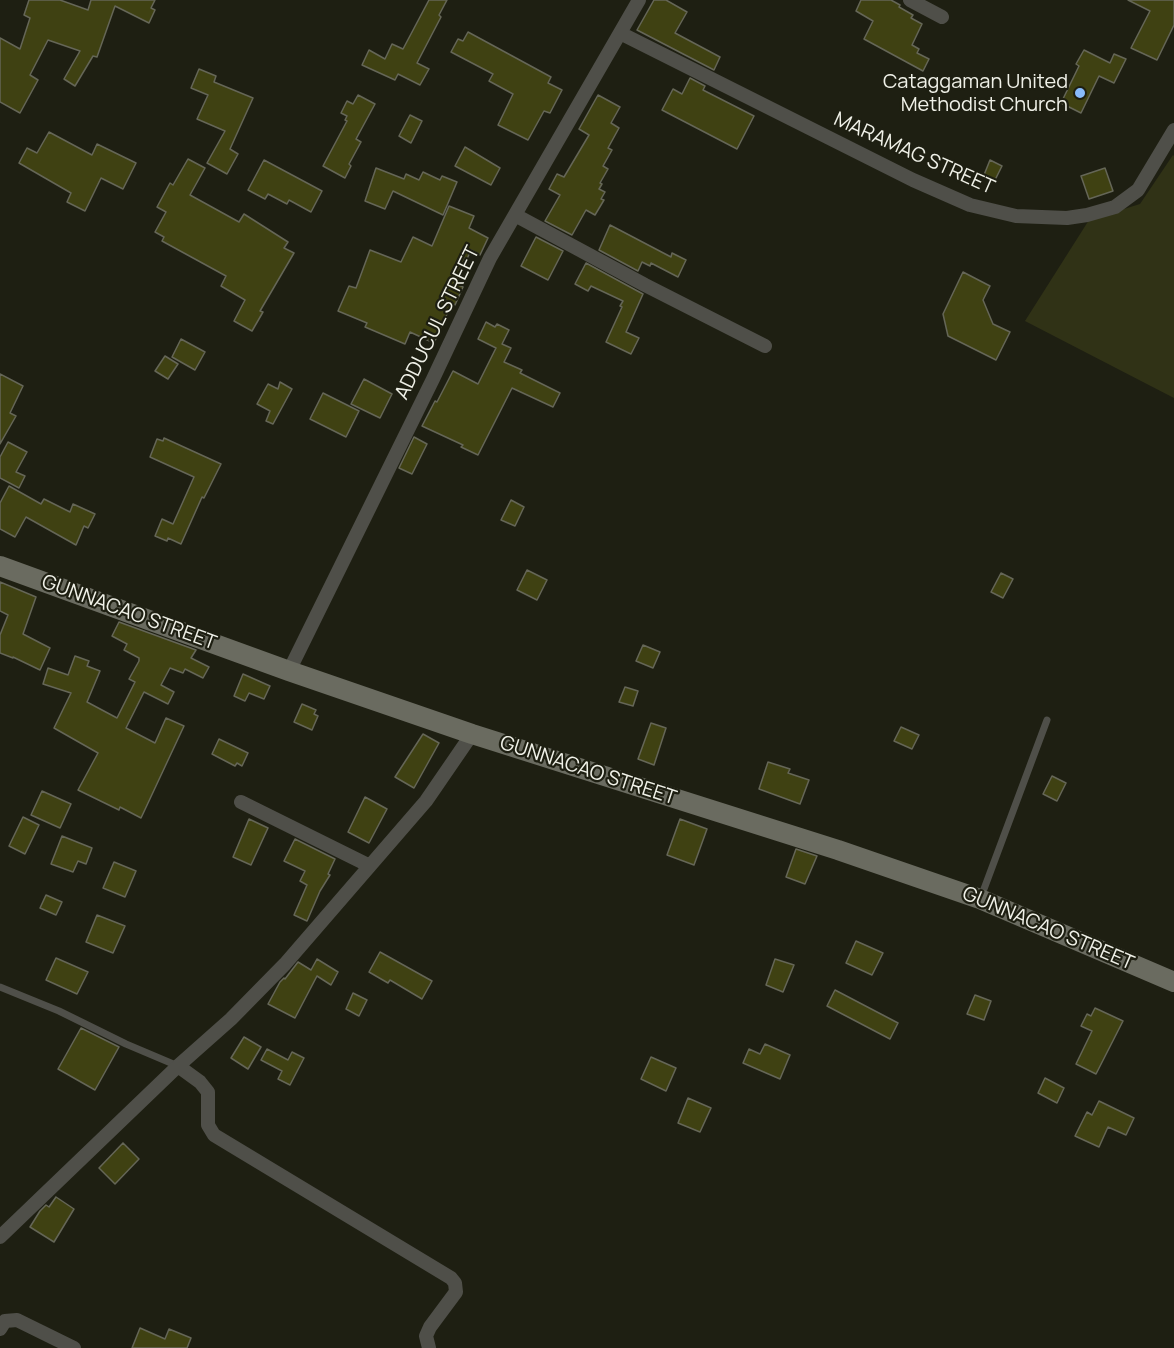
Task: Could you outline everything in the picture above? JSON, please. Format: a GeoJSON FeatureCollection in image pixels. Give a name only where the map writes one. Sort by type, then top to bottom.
{"type":"FeatureCollection","features":[{"type":"Feature","properties":{"kind":"street","name":"ADDUCUL STREET"},"geometry":{"type":"LineString","coordinates":[[289,671],[434,379],[490,258],[639,0]]}},
{"type":"Feature","properties":{"kind":"street"},"geometry":{"type":"LineString","coordinates":[[910,0],[942,17]]}},
{"type":"Feature","properties":{"kind":"street","name":"MARAMAG STREET"},"geometry":{"type":"LineString","coordinates":[[620,33],[913,180],[970,205],[1016,216],[1067,218],[1115,207],[1138,190],[1174,130]]}},
{"type":"Feature","properties":{"kind":"street"},"geometry":{"type":"LineString","coordinates":[[515,214],[645,285],[765,346]]}},
{"type":"Feature","properties":{"kind":"street","name":"GUNNACAO STREET"},"geometry":{"type":"LineString","coordinates":[[0,566],[289,671],[472,734],[838,850],[980,899],[1174,982]]}},
{"type":"Feature","properties":{"kind":"street"},"geometry":{"type":"LineString","coordinates":[[0,1237],[178,1066],[231,1019],[285,964],[426,801],[472,734]]}},
{"type":"Feature","properties":{"kind":"street"},"geometry":{"type":"LineString","coordinates":[[241,802],[370,866]]}},
{"type":"Feature","properties":{"kind":"street"},"geometry":{"type":"LineString","coordinates":[[178,1066],[200,1082],[208,1092],[210,1100],[208,1125],[214,1135],[451,1278],[455,1283],[456,1292],[430,1327],[426,1336],[429,1348]]}},
{"type":"Feature","properties":{"kind":"street"},"geometry":{"type":"LineString","coordinates":[[0,1329],[5,1322],[17,1320],[74,1348]]}},
{"type":"Feature","properties":{"kind":"lane"},"geometry":{"type":"LineString","coordinates":[[980,899],[1047,720]]}},
{"type":"Feature","properties":{"kind":"lane"},"geometry":{"type":"LineString","coordinates":[[0,987],[59,1011],[126,1044],[178,1066]]}},
{"type":"Feature","properties":{"kind":"green space"},"geometry":{"type":"Polygon","coordinates":[[[1173,155],[1174,398],[1025,321],[1089,220],[1140,204],[1173,155]]]}},
{"type":"Feature","properties":{"kind":"building"},"geometry":{"type":"Polygon","coordinates":[[[29,0],[60,0],[88,10],[91,0],[155,0],[151,8],[155,10],[149,23],[115,6],[97,57],[93,56],[75,86],[64,79],[80,51],[48,40],[30,75],[38,80],[20,113],[0,102],[0,38],[20,49],[30,18],[24,15],[29,0]]]}},
{"type":"Feature","properties":{"kind":"building"},"geometry":{"type":"Polygon","coordinates":[[[429,0],[447,0],[439,15],[441,17],[417,63],[429,69],[420,85],[398,74],[395,80],[362,65],[369,50],[385,59],[392,44],[403,49],[429,0]]]}},
{"type":"Feature","properties":{"kind":"building"},"geometry":{"type":"Polygon","coordinates":[[[654,0],[666,0],[687,12],[675,33],[720,57],[714,70],[637,30],[654,0]]]}},
{"type":"Feature","properties":{"kind":"building"},"geometry":{"type":"Polygon","coordinates":[[[861,0],[891,0],[913,15],[911,18],[922,24],[912,45],[919,49],[917,53],[929,59],[923,71],[864,39],[873,21],[856,11],[861,0]]]}},
{"type":"Feature","properties":{"kind":"building"},"geometry":{"type":"Polygon","coordinates":[[[1128,0],[1174,0],[1174,25],[1157,60],[1131,48],[1150,11],[1128,0]]]}},
{"type":"Feature","properties":{"kind":"building"},"geometry":{"type":"Polygon","coordinates":[[[468,32],[551,77],[548,83],[562,90],[550,113],[544,111],[528,140],[498,125],[513,94],[489,81],[493,74],[451,52],[458,39],[463,41],[468,32]]]}},
{"type":"Feature","properties":{"kind":"building"},"geometry":{"type":"Polygon","coordinates":[[[1084,50],[1110,63],[1114,54],[1126,59],[1114,83],[1099,76],[1081,113],[1061,103],[1084,50]]]}},
{"type":"Feature","properties":{"kind":"building"},"geometry":{"type":"Polygon","coordinates":[[[199,69],[216,76],[214,82],[253,98],[230,149],[238,154],[227,174],[207,163],[225,131],[197,119],[208,95],[191,88],[199,69]]]}},
{"type":"Feature","properties":{"kind":"building"},"geometry":{"type":"Polygon","coordinates":[[[690,78],[705,86],[703,90],[754,116],[737,149],[662,110],[673,89],[682,94],[690,78]]]}},
{"type":"Feature","properties":{"kind":"building"},"geometry":{"type":"Polygon","coordinates":[[[358,95],[375,104],[356,139],[361,142],[349,164],[351,166],[345,178],[323,166],[347,121],[345,120],[347,116],[341,113],[347,101],[353,104],[358,95]]]}},
{"type":"Feature","properties":{"kind":"building"},"geometry":{"type":"Polygon","coordinates":[[[598,95],[620,107],[611,123],[619,128],[608,148],[612,150],[603,166],[608,169],[599,189],[605,192],[601,199],[604,200],[595,215],[586,210],[572,235],[545,221],[560,195],[549,189],[557,174],[564,177],[589,135],[579,129],[598,95]]]}},
{"type":"Feature","properties":{"kind":"building"},"geometry":{"type":"Polygon","coordinates":[[[410,115],[422,121],[411,143],[399,136],[410,115]]]}},
{"type":"Feature","properties":{"kind":"building"},"geometry":{"type":"Polygon","coordinates":[[[49,132],[92,155],[97,144],[136,163],[123,189],[101,178],[85,211],[67,202],[71,193],[19,163],[27,148],[37,153],[49,132]]]}},
{"type":"Feature","properties":{"kind":"building"},"geometry":{"type":"Polygon","coordinates":[[[465,147],[500,168],[491,185],[455,166],[465,147]]]}},
{"type":"Feature","properties":{"kind":"building"},"geometry":{"type":"Polygon","coordinates":[[[188,159],[205,168],[190,195],[239,222],[244,214],[288,242],[284,248],[294,253],[260,311],[263,312],[252,331],[234,321],[245,300],[221,286],[226,276],[162,241],[164,237],[155,232],[166,212],[157,207],[170,183],[173,185],[188,159]]]}},
{"type":"Feature","properties":{"kind":"building"},"geometry":{"type":"Polygon","coordinates":[[[264,160],[322,191],[311,212],[289,200],[287,204],[268,194],[265,199],[248,190],[264,160]]]}},
{"type":"Feature","properties":{"kind":"building"},"geometry":{"type":"Polygon","coordinates":[[[990,160],[1002,166],[995,180],[984,175],[990,160]]]}},
{"type":"Feature","properties":{"kind":"building"},"geometry":{"type":"Polygon","coordinates":[[[376,168],[404,179],[406,174],[419,180],[423,172],[440,180],[442,176],[457,182],[443,215],[393,191],[385,209],[365,201],[376,168]]]}},
{"type":"Feature","properties":{"kind":"building"},"geometry":{"type":"Polygon","coordinates":[[[1105,168],[1113,191],[1089,199],[1081,176],[1105,168]]]}},
{"type":"Feature","properties":{"kind":"building"},"geometry":{"type":"Polygon","coordinates":[[[449,206],[474,216],[469,228],[488,238],[480,255],[471,250],[467,259],[465,258],[454,283],[463,287],[455,305],[452,303],[434,343],[410,332],[405,344],[365,327],[367,323],[338,311],[349,286],[356,288],[370,250],[401,262],[413,237],[432,246],[449,206]]]}},
{"type":"Feature","properties":{"kind":"building"},"geometry":{"type":"Polygon","coordinates":[[[610,225],[671,257],[672,253],[686,260],[678,277],[651,263],[650,266],[642,262],[638,271],[599,250],[610,225]]]}},
{"type":"Feature","properties":{"kind":"building"},"geometry":{"type":"Polygon","coordinates":[[[536,237],[563,251],[548,280],[521,266],[536,237]]]}},
{"type":"Feature","properties":{"kind":"building"},"geometry":{"type":"Polygon","coordinates":[[[586,263],[643,294],[626,332],[639,338],[631,354],[606,342],[623,301],[591,286],[588,291],[575,284],[586,263]]]}},
{"type":"Feature","properties":{"kind":"building"},"geometry":{"type":"Polygon","coordinates":[[[963,272],[990,286],[983,300],[993,324],[1010,332],[996,360],[948,336],[943,314],[963,272]]]}},
{"type":"Feature","properties":{"kind":"building"},"geometry":{"type":"Polygon","coordinates":[[[486,322],[509,330],[502,344],[511,348],[504,362],[522,370],[520,373],[560,393],[553,407],[512,388],[478,455],[461,447],[463,445],[422,426],[453,371],[478,384],[496,348],[478,339],[486,322]]]}},
{"type":"Feature","properties":{"kind":"building"},"geometry":{"type":"Polygon","coordinates":[[[181,339],[205,352],[195,370],[172,357],[181,339]]]}},
{"type":"Feature","properties":{"kind":"building"},"geometry":{"type":"Polygon","coordinates":[[[165,356],[178,364],[168,379],[155,371],[165,356]]]}},
{"type":"Feature","properties":{"kind":"building"},"geometry":{"type":"Polygon","coordinates":[[[0,374],[23,386],[10,413],[16,416],[0,444],[0,374]]]}},
{"type":"Feature","properties":{"kind":"building"},"geometry":{"type":"Polygon","coordinates":[[[364,379],[392,394],[380,418],[351,404],[364,379]]]}},
{"type":"Feature","properties":{"kind":"building"},"geometry":{"type":"Polygon","coordinates":[[[280,382],[292,389],[273,424],[266,421],[270,411],[257,404],[268,384],[278,389],[280,382]]]}},
{"type":"Feature","properties":{"kind":"building"},"geometry":{"type":"Polygon","coordinates":[[[323,393],[359,411],[346,437],[310,419],[323,393]]]}},
{"type":"Feature","properties":{"kind":"building"},"geometry":{"type":"Polygon","coordinates":[[[414,437],[427,444],[412,474],[399,468],[414,437]]]}},
{"type":"Feature","properties":{"kind":"building"},"geometry":{"type":"Polygon","coordinates":[[[164,438],[221,464],[204,498],[202,497],[181,544],[168,538],[167,541],[155,536],[162,519],[173,524],[194,477],[150,457],[157,439],[163,441],[164,438]]]}},
{"type":"Feature","properties":{"kind":"building"},"geometry":{"type":"Polygon","coordinates":[[[8,442],[27,452],[16,472],[25,476],[19,488],[0,478],[0,457],[8,442]]]}},
{"type":"Feature","properties":{"kind":"building"},"geometry":{"type":"Polygon","coordinates":[[[9,486],[41,504],[44,499],[70,512],[73,504],[95,514],[88,528],[84,526],[76,545],[26,517],[15,537],[0,529],[0,503],[9,486]]]}},
{"type":"Feature","properties":{"kind":"building"},"geometry":{"type":"Polygon","coordinates":[[[511,500],[524,507],[515,526],[501,520],[511,500]]]}},
{"type":"Feature","properties":{"kind":"building"},"geometry":{"type":"Polygon","coordinates":[[[527,570],[547,580],[537,600],[517,590],[527,570]]]}},
{"type":"Feature","properties":{"kind":"building"},"geometry":{"type":"Polygon","coordinates":[[[1001,573],[1013,579],[1003,598],[991,592],[1001,573]]]}},
{"type":"Feature","properties":{"kind":"building"},"geometry":{"type":"Polygon","coordinates":[[[0,582],[36,597],[23,634],[50,648],[40,670],[0,653],[0,635],[8,615],[0,611],[0,582]]]}},
{"type":"Feature","properties":{"kind":"building"},"geometry":{"type":"Polygon","coordinates":[[[119,622],[196,650],[191,658],[209,667],[203,678],[185,669],[183,673],[170,668],[161,685],[174,692],[168,704],[144,692],[126,728],[155,743],[166,718],[184,726],[141,818],[78,790],[98,753],[54,728],[71,693],[43,684],[48,668],[68,675],[75,656],[89,661],[87,666],[100,671],[87,702],[117,718],[135,682],[129,679],[139,661],[139,658],[124,650],[127,644],[112,636],[119,622]]]}},
{"type":"Feature","properties":{"kind":"building"},"geometry":{"type":"Polygon","coordinates":[[[643,645],[660,652],[653,668],[636,661],[643,645]]]}},
{"type":"Feature","properties":{"kind":"building"},"geometry":{"type":"Polygon","coordinates":[[[243,674],[270,686],[264,699],[249,693],[245,701],[234,696],[243,674]]]}},
{"type":"Feature","properties":{"kind":"building"},"geometry":{"type":"Polygon","coordinates":[[[625,687],[638,691],[633,706],[619,702],[625,687]]]}},
{"type":"Feature","properties":{"kind":"building"},"geometry":{"type":"Polygon","coordinates":[[[302,704],[316,710],[314,714],[318,716],[312,730],[294,722],[302,704]]]}},
{"type":"Feature","properties":{"kind":"building"},"geometry":{"type":"Polygon","coordinates":[[[651,723],[666,728],[654,765],[638,759],[651,723]]]}},
{"type":"Feature","properties":{"kind":"building"},"geometry":{"type":"Polygon","coordinates":[[[901,727],[919,735],[912,749],[894,741],[901,727]]]}},
{"type":"Feature","properties":{"kind":"building"},"geometry":{"type":"Polygon","coordinates":[[[423,734],[439,743],[414,788],[395,777],[423,734]]]}},
{"type":"Feature","properties":{"kind":"building"},"geometry":{"type":"Polygon","coordinates":[[[219,739],[248,753],[242,766],[237,763],[235,766],[212,754],[219,739]]]}},
{"type":"Feature","properties":{"kind":"building"},"geometry":{"type":"Polygon","coordinates":[[[768,762],[790,769],[788,773],[809,780],[800,804],[759,789],[768,762]]]}},
{"type":"Feature","properties":{"kind":"building"},"geometry":{"type":"Polygon","coordinates":[[[1052,776],[1066,783],[1057,801],[1043,794],[1052,776]]]}},
{"type":"Feature","properties":{"kind":"building"},"geometry":{"type":"Polygon","coordinates":[[[42,791],[71,804],[60,828],[31,815],[42,791]]]}},
{"type":"Feature","properties":{"kind":"building"},"geometry":{"type":"Polygon","coordinates":[[[365,797],[387,809],[369,843],[348,832],[365,797]]]}},
{"type":"Feature","properties":{"kind":"building"},"geometry":{"type":"Polygon","coordinates":[[[23,817],[39,825],[25,854],[9,846],[23,817]]]}},
{"type":"Feature","properties":{"kind":"building"},"geometry":{"type":"Polygon","coordinates":[[[249,819],[268,828],[251,865],[233,857],[249,819]]]}},
{"type":"Feature","properties":{"kind":"building"},"geometry":{"type":"Polygon","coordinates":[[[680,819],[707,829],[694,865],[667,855],[680,819]]]}},
{"type":"Feature","properties":{"kind":"building"},"geometry":{"type":"Polygon","coordinates":[[[62,836],[92,848],[86,864],[78,861],[73,872],[51,864],[62,836]]]}},
{"type":"Feature","properties":{"kind":"building"},"geometry":{"type":"Polygon","coordinates":[[[295,839],[335,859],[328,874],[330,875],[307,921],[294,915],[307,885],[300,881],[305,871],[284,861],[295,839]]]}},
{"type":"Feature","properties":{"kind":"building"},"geometry":{"type":"Polygon","coordinates":[[[796,849],[817,856],[805,884],[786,877],[796,849]]]}},
{"type":"Feature","properties":{"kind":"building"},"geometry":{"type":"Polygon","coordinates":[[[114,862],[136,871],[125,897],[103,888],[114,862]]]}},
{"type":"Feature","properties":{"kind":"building"},"geometry":{"type":"Polygon","coordinates":[[[46,895],[62,902],[56,915],[40,908],[46,895]]]}},
{"type":"Feature","properties":{"kind":"building"},"geometry":{"type":"Polygon","coordinates":[[[97,915],[125,926],[113,953],[86,942],[97,915]]]}},
{"type":"Feature","properties":{"kind":"building"},"geometry":{"type":"Polygon","coordinates":[[[856,941],[883,953],[872,975],[846,963],[856,941]]]}},
{"type":"Feature","properties":{"kind":"building"},"geometry":{"type":"Polygon","coordinates":[[[380,952],[432,981],[422,999],[390,980],[388,983],[369,972],[380,952]]]}},
{"type":"Feature","properties":{"kind":"building"},"geometry":{"type":"Polygon","coordinates":[[[56,958],[88,972],[77,994],[46,980],[56,958]]]}},
{"type":"Feature","properties":{"kind":"building"},"geometry":{"type":"Polygon","coordinates":[[[317,959],[338,972],[331,985],[317,976],[295,1018],[268,1004],[280,982],[298,962],[311,970],[317,959]]]}},
{"type":"Feature","properties":{"kind":"building"},"geometry":{"type":"Polygon","coordinates":[[[775,959],[794,965],[783,992],[766,985],[775,959]]]}},
{"type":"Feature","properties":{"kind":"building"},"geometry":{"type":"Polygon","coordinates":[[[835,990],[898,1023],[890,1039],[827,1006],[835,990]]]}},
{"type":"Feature","properties":{"kind":"building"},"geometry":{"type":"Polygon","coordinates":[[[353,993],[367,1000],[359,1016],[346,1009],[353,993]]]}},
{"type":"Feature","properties":{"kind":"building"},"geometry":{"type":"Polygon","coordinates":[[[975,995],[991,1001],[984,1020],[967,1014],[975,995]]]}},
{"type":"Feature","properties":{"kind":"building"},"geometry":{"type":"Polygon","coordinates":[[[1095,1008],[1123,1021],[1096,1074],[1076,1064],[1092,1031],[1081,1026],[1087,1014],[1091,1016],[1095,1008]]]}},
{"type":"Feature","properties":{"kind":"building"},"geometry":{"type":"Polygon","coordinates":[[[81,1028],[119,1047],[95,1090],[58,1069],[81,1028]]]}},
{"type":"Feature","properties":{"kind":"building"},"geometry":{"type":"Polygon","coordinates":[[[244,1037],[261,1047],[248,1069],[231,1058],[244,1037]]]}},
{"type":"Feature","properties":{"kind":"building"},"geometry":{"type":"Polygon","coordinates":[[[765,1044],[790,1055],[780,1079],[743,1063],[749,1049],[760,1054],[765,1044]]]}},
{"type":"Feature","properties":{"kind":"building"},"geometry":{"type":"Polygon","coordinates":[[[267,1049],[288,1060],[292,1052],[304,1058],[290,1085],[278,1079],[282,1071],[261,1060],[267,1049]]]}},
{"type":"Feature","properties":{"kind":"building"},"geometry":{"type":"Polygon","coordinates":[[[651,1057],[676,1068],[666,1091],[641,1079],[651,1057]]]}},
{"type":"Feature","properties":{"kind":"building"},"geometry":{"type":"Polygon","coordinates":[[[1045,1078],[1064,1088],[1057,1103],[1038,1093],[1045,1078]]]}},
{"type":"Feature","properties":{"kind":"building"},"geometry":{"type":"Polygon","coordinates":[[[688,1098],[711,1108],[700,1132],[678,1123],[688,1098]]]}},
{"type":"Feature","properties":{"kind":"building"},"geometry":{"type":"Polygon","coordinates":[[[1099,1101],[1134,1118],[1126,1135],[1108,1127],[1099,1147],[1075,1136],[1087,1112],[1092,1115],[1099,1101]]]}},
{"type":"Feature","properties":{"kind":"building"},"geometry":{"type":"Polygon","coordinates":[[[123,1143],[139,1159],[115,1184],[99,1168],[123,1143]]]}},
{"type":"Feature","properties":{"kind":"building"},"geometry":{"type":"Polygon","coordinates":[[[56,1197],[74,1209],[54,1242],[30,1227],[40,1211],[46,1205],[49,1207],[56,1197]]]}},
{"type":"Feature","properties":{"kind":"building"},"geometry":{"type":"Polygon","coordinates":[[[140,1328],[165,1339],[169,1329],[191,1338],[187,1348],[132,1348],[140,1328]]]}},
{"type":"Feature","properties":{"kind":"place","name":"Cataggaman United Methodist Church"},"geometry":{"type":"Point","coordinates":[1080,93]}}]}
